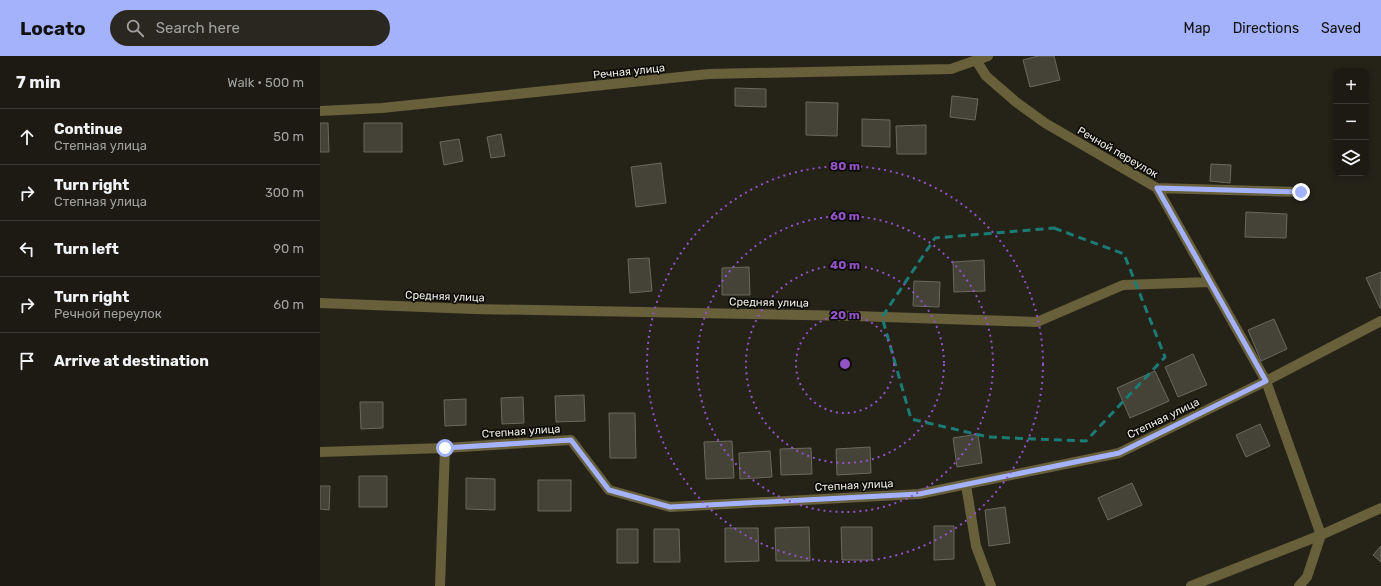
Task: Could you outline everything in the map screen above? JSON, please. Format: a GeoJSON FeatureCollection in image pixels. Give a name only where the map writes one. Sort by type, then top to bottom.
{"type":"FeatureCollection","features":[{"type":"Feature","properties":{"kind":"street","name":"Речная улица"},"geometry":{"type":"LineString","coordinates":[[320,111],[390,107],[710,74],[951,69],[988,56]]}},
{"type":"Feature","properties":{"kind":"street","name":"Речной переулок"},"geometry":{"type":"LineString","coordinates":[[976,60],[986,76],[1016,102],[1039,119],[1157,188],[1301,192]]}},
{"type":"Feature","properties":{"kind":"street"},"geometry":{"type":"LineString","coordinates":[[1157,188],[1266,381],[1321,535],[1307,577],[1299,586]]}},
{"type":"Feature","properties":{"kind":"street","name":"Средняя улица"},"geometry":{"type":"LineString","coordinates":[[320,303],[474,309],[854,316],[1037,322],[1123,285],[1210,282]]}},
{"type":"Feature","properties":{"kind":"street","name":"Степная улица"},"geometry":{"type":"LineString","coordinates":[[320,452],[445,448],[571,440],[609,490],[670,507],[919,494],[1119,453],[1266,381],[1381,321]]}},
{"type":"Feature","properties":{"kind":"street"},"geometry":{"type":"LineString","coordinates":[[440,586],[445,448]]}},
{"type":"Feature","properties":{"kind":"street"},"geometry":{"type":"LineString","coordinates":[[966,485],[976,546],[991,586]]}},
{"type":"Feature","properties":{"kind":"street"},"geometry":{"type":"LineString","coordinates":[[1191,586],[1379,512]]}},
{"type":"Feature","properties":{"kind":"highlighted area"},"geometry":{"type":"Polygon","coordinates":[[[1054,228],[1124,254],[1165,357],[1086,441],[988,437],[911,419],[882,317],[935,238],[1054,228]]]}},
{"type":"Feature","properties":{"kind":"building"},"geometry":{"type":"Polygon","coordinates":[[[1038,56],[1054,56],[1060,80],[1030,87],[1023,60],[1038,56]]]}},
{"type":"Feature","properties":{"kind":"building"},"geometry":{"type":"Polygon","coordinates":[[[735,88],[766,89],[766,107],[735,106],[735,88]]]}},
{"type":"Feature","properties":{"kind":"building"},"geometry":{"type":"Polygon","coordinates":[[[952,96],[978,99],[975,120],[950,117],[952,96]]]}},
{"type":"Feature","properties":{"kind":"building"},"geometry":{"type":"Polygon","coordinates":[[[806,102],[838,103],[837,136],[806,135],[806,102]]]}},
{"type":"Feature","properties":{"kind":"building"},"geometry":{"type":"Polygon","coordinates":[[[862,119],[890,120],[890,147],[862,146],[862,119]]]}},
{"type":"Feature","properties":{"kind":"building"},"geometry":{"type":"Polygon","coordinates":[[[320,123],[328,123],[329,152],[320,152],[320,123]]]}},
{"type":"Feature","properties":{"kind":"building"},"geometry":{"type":"Polygon","coordinates":[[[364,123],[402,123],[402,152],[364,152],[364,123]]]}},
{"type":"Feature","properties":{"kind":"building"},"geometry":{"type":"Polygon","coordinates":[[[926,125],[926,154],[897,154],[896,126],[926,125]]]}},
{"type":"Feature","properties":{"kind":"building"},"geometry":{"type":"Polygon","coordinates":[[[501,134],[505,156],[491,158],[487,137],[501,134]]]}},
{"type":"Feature","properties":{"kind":"building"},"geometry":{"type":"Polygon","coordinates":[[[459,139],[463,161],[444,165],[440,142],[459,139]]]}},
{"type":"Feature","properties":{"kind":"building"},"geometry":{"type":"Polygon","coordinates":[[[661,163],[666,203],[636,207],[631,167],[661,163]]]}},
{"type":"Feature","properties":{"kind":"building"},"geometry":{"type":"Polygon","coordinates":[[[1211,164],[1231,165],[1230,183],[1210,181],[1211,164]]]}},
{"type":"Feature","properties":{"kind":"building"},"geometry":{"type":"Polygon","coordinates":[[[1246,212],[1287,214],[1286,238],[1245,237],[1246,212]]]}},
{"type":"Feature","properties":{"kind":"building"},"geometry":{"type":"Polygon","coordinates":[[[649,258],[652,291],[630,293],[628,259],[649,258]]]}},
{"type":"Feature","properties":{"kind":"building"},"geometry":{"type":"Polygon","coordinates":[[[984,260],[985,291],[954,292],[953,262],[984,260]]]}},
{"type":"Feature","properties":{"kind":"building"},"geometry":{"type":"Polygon","coordinates":[[[749,267],[750,295],[722,295],[722,268],[749,267]]]}},
{"type":"Feature","properties":{"kind":"building"},"geometry":{"type":"Polygon","coordinates":[[[1381,272],[1381,308],[1380,308],[1366,278],[1381,272]]]}},
{"type":"Feature","properties":{"kind":"building"},"geometry":{"type":"Polygon","coordinates":[[[914,281],[940,282],[939,307],[913,306],[914,281]]]}},
{"type":"Feature","properties":{"kind":"building"},"geometry":{"type":"Polygon","coordinates":[[[1274,319],[1287,349],[1261,361],[1248,330],[1274,319]]]}},
{"type":"Feature","properties":{"kind":"building"},"geometry":{"type":"Polygon","coordinates":[[[1193,354],[1207,385],[1178,397],[1165,367],[1193,354]]]}},
{"type":"Feature","properties":{"kind":"building"},"geometry":{"type":"Polygon","coordinates":[[[1155,371],[1169,401],[1130,418],[1117,388],[1155,371]]]}},
{"type":"Feature","properties":{"kind":"building"},"geometry":{"type":"Polygon","coordinates":[[[584,395],[585,421],[556,422],[555,396],[584,395]]]}},
{"type":"Feature","properties":{"kind":"building"},"geometry":{"type":"Polygon","coordinates":[[[523,397],[524,423],[502,424],[501,398],[523,397]]]}},
{"type":"Feature","properties":{"kind":"building"},"geometry":{"type":"Polygon","coordinates":[[[466,399],[466,425],[445,426],[444,400],[466,399]]]}},
{"type":"Feature","properties":{"kind":"building"},"geometry":{"type":"Polygon","coordinates":[[[360,402],[383,402],[383,428],[361,429],[360,402]]]}},
{"type":"Feature","properties":{"kind":"building"},"geometry":{"type":"Polygon","coordinates":[[[609,413],[635,413],[636,458],[610,458],[609,413]]]}},
{"type":"Feature","properties":{"kind":"building"},"geometry":{"type":"Polygon","coordinates":[[[1260,424],[1270,446],[1246,457],[1236,435],[1260,424]]]}},
{"type":"Feature","properties":{"kind":"building"},"geometry":{"type":"Polygon","coordinates":[[[978,434],[982,463],[957,467],[953,438],[978,434]]]}},
{"type":"Feature","properties":{"kind":"building"},"geometry":{"type":"Polygon","coordinates":[[[732,441],[734,478],[706,479],[704,442],[732,441]]]}},
{"type":"Feature","properties":{"kind":"building"},"geometry":{"type":"Polygon","coordinates":[[[870,447],[871,473],[837,475],[836,449],[870,447]]]}},
{"type":"Feature","properties":{"kind":"building"},"geometry":{"type":"Polygon","coordinates":[[[811,448],[812,474],[781,475],[780,449],[811,448]]]}},
{"type":"Feature","properties":{"kind":"building"},"geometry":{"type":"Polygon","coordinates":[[[770,451],[772,477],[740,479],[739,453],[770,451]]]}},
{"type":"Feature","properties":{"kind":"building"},"geometry":{"type":"Polygon","coordinates":[[[359,476],[387,476],[387,507],[359,507],[359,476]]]}},
{"type":"Feature","properties":{"kind":"building"},"geometry":{"type":"Polygon","coordinates":[[[466,478],[495,479],[495,510],[466,509],[466,478]]]}},
{"type":"Feature","properties":{"kind":"building"},"geometry":{"type":"Polygon","coordinates":[[[538,480],[571,480],[571,511],[538,511],[538,480]]]}},
{"type":"Feature","properties":{"kind":"building"},"geometry":{"type":"Polygon","coordinates":[[[1132,483],[1142,505],[1108,520],[1098,498],[1132,483]]]}},
{"type":"Feature","properties":{"kind":"building"},"geometry":{"type":"Polygon","coordinates":[[[320,486],[330,486],[329,510],[320,509],[320,486]]]}},
{"type":"Feature","properties":{"kind":"building"},"geometry":{"type":"Polygon","coordinates":[[[1005,507],[1010,543],[989,546],[985,510],[1005,507]]]}},
{"type":"Feature","properties":{"kind":"building"},"geometry":{"type":"Polygon","coordinates":[[[934,526],[954,526],[954,559],[934,560],[934,526]]]}},
{"type":"Feature","properties":{"kind":"building"},"geometry":{"type":"Polygon","coordinates":[[[809,527],[810,561],[776,561],[775,528],[809,527]]]}},
{"type":"Feature","properties":{"kind":"building"},"geometry":{"type":"Polygon","coordinates":[[[841,527],[872,527],[872,560],[842,560],[841,527]]]}},
{"type":"Feature","properties":{"kind":"building"},"geometry":{"type":"Polygon","coordinates":[[[725,528],[758,528],[759,561],[725,562],[725,528]]]}},
{"type":"Feature","properties":{"kind":"building"},"geometry":{"type":"Polygon","coordinates":[[[617,529],[638,529],[638,563],[617,563],[617,529]]]}},
{"type":"Feature","properties":{"kind":"building"},"geometry":{"type":"Polygon","coordinates":[[[654,529],[679,529],[680,562],[654,562],[654,529]]]}},
{"type":"Feature","properties":{"kind":"building"},"geometry":{"type":"Polygon","coordinates":[[[1381,546],[1381,562],[1373,555],[1381,546]]]}},
{"type":"Feature","properties":{"kind":"route"},"geometry":{"type":"LineString","coordinates":[[445,448],[571,440],[609,490],[670,507],[919,494],[1119,453],[1266,381],[1157,188],[1301,192]]}}]}
